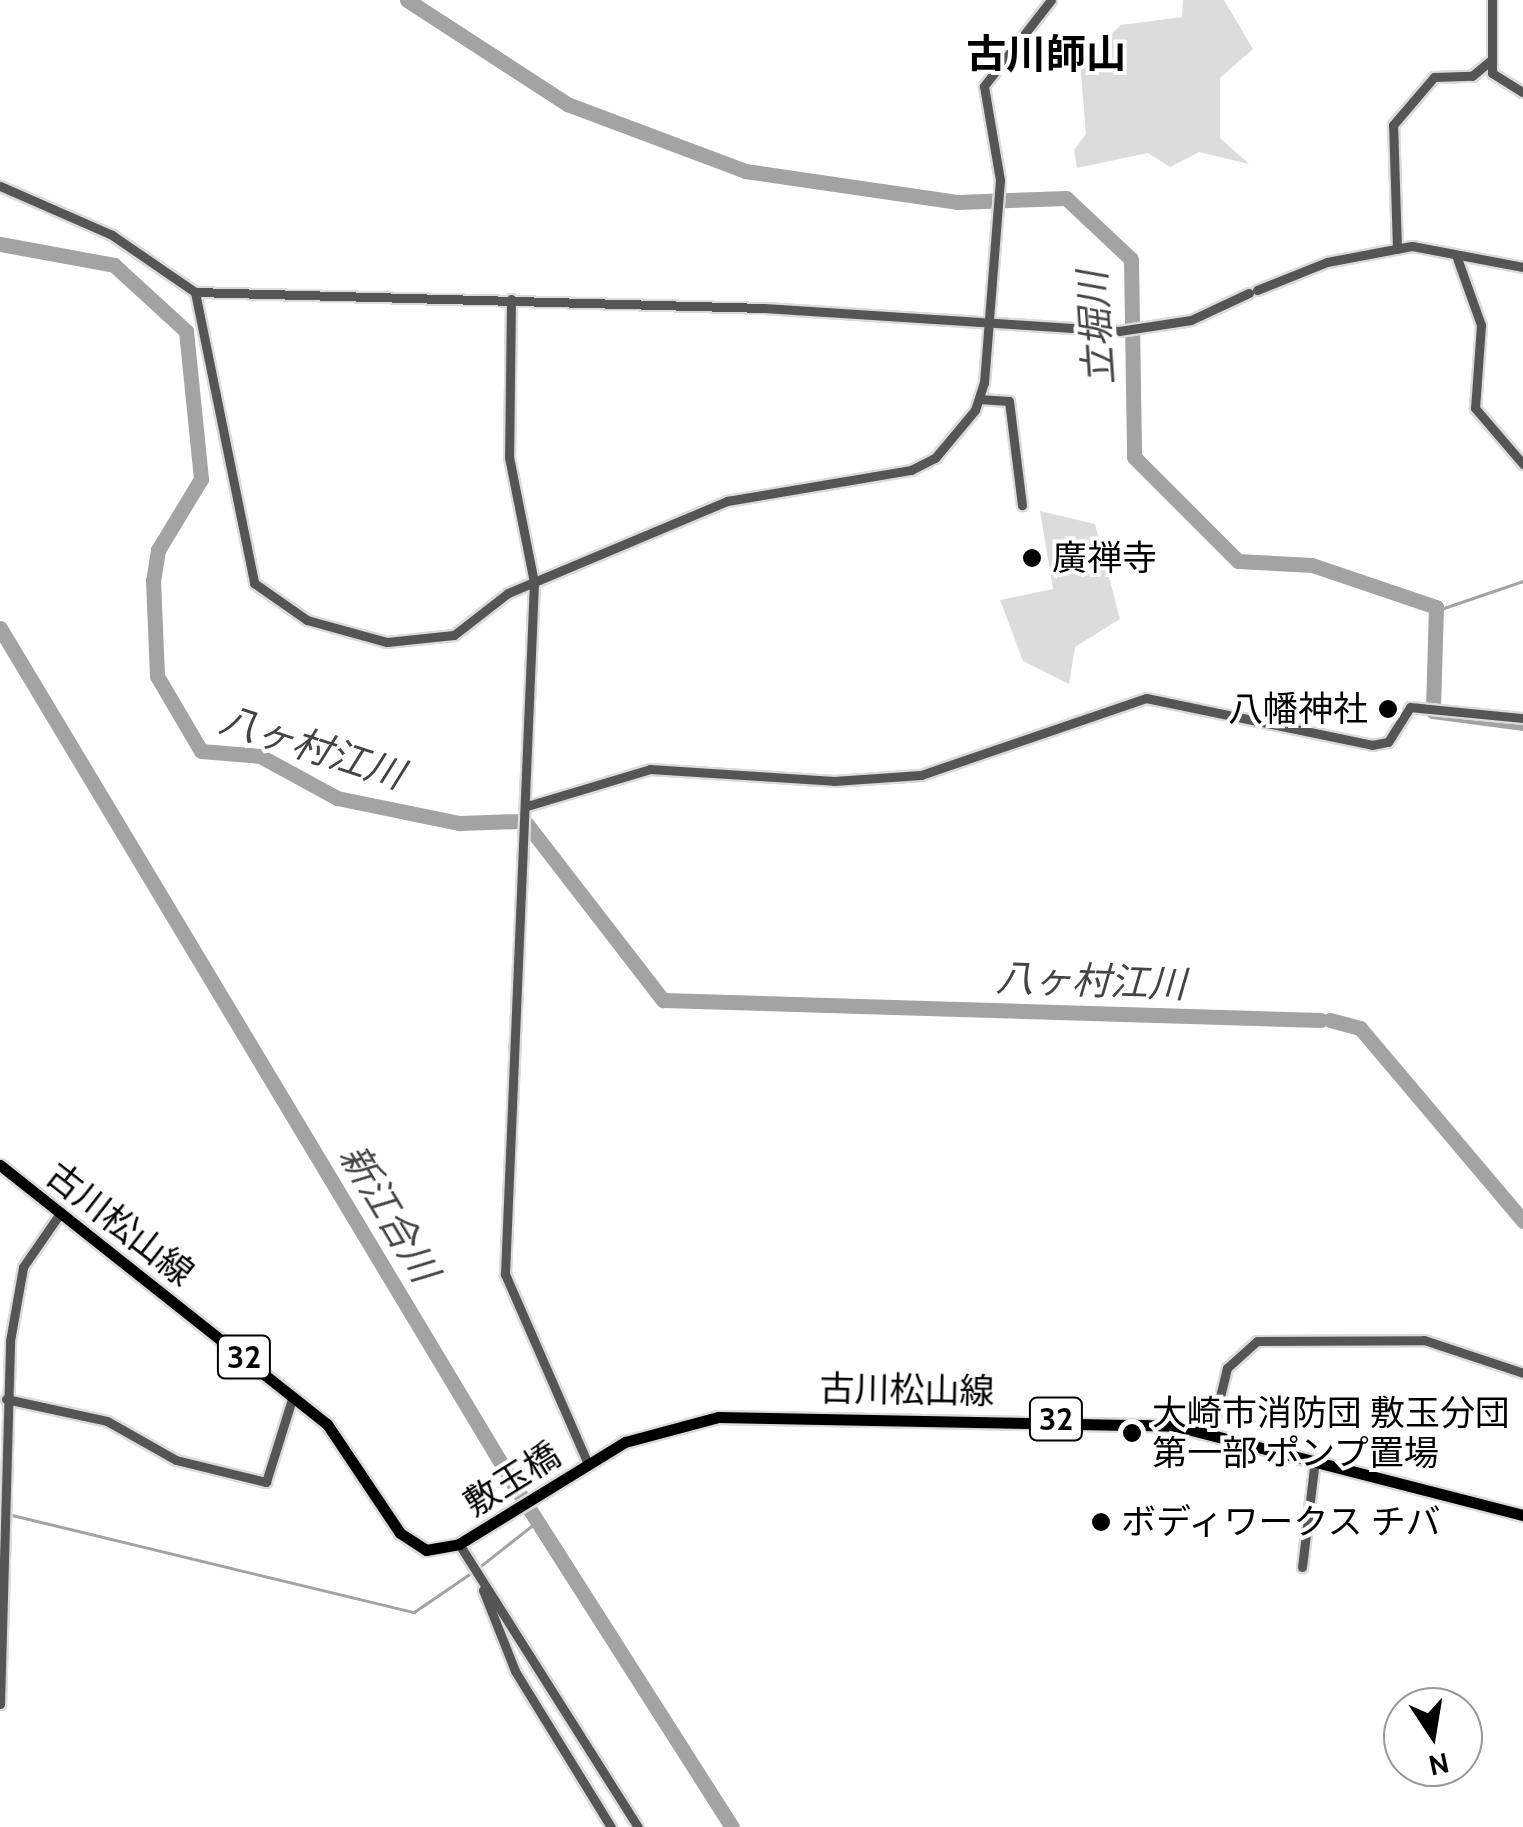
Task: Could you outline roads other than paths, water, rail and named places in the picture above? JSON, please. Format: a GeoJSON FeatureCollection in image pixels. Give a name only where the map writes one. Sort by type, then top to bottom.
{"type":"FeatureCollection","features":[{"type":"Feature","properties":{"kind":"main road","name":"古川松山線"},"geometry":{"type":"LineString","coordinates":[[0,1164],[293,1396],[350,1451],[400,1533],[426,1550],[462,1542]]}},
{"type":"Feature","properties":{"kind":"main road","name":"古川松山線"},"geometry":{"type":"LineString","coordinates":[[588,1464],[650,1431],[718,1417],[1092,1418],[1210,1434],[1523,1515]]}},
{"type":"Feature","properties":{"kind":"main road","name":"敷玉橋"},"geometry":{"type":"LineString","coordinates":[[462,1542],[588,1464]]}},
{"type":"Feature","properties":{"kind":"street"},"geometry":{"type":"LineString","coordinates":[[195,292],[240,542],[254,583],[280,607],[388,642],[431,643],[534,582],[727,501],[922,467],[979,399],[1000,180],[984,86],[1050,0]]}},
{"type":"Feature","properties":{"kind":"street"},"geometry":{"type":"LineString","coordinates":[[1492,0],[1490,61],[1501,83],[1523,92]]}},
{"type":"Feature","properties":{"kind":"street"},"geometry":{"type":"LineString","coordinates":[[1397,249],[1393,124],[1434,77],[1472,76],[1490,61]]}},
{"type":"Feature","properties":{"kind":"street"},"geometry":{"type":"LineString","coordinates":[[0,186],[112,235],[195,292],[511,299],[1118,331],[1147,330],[1252,292],[1397,249],[1523,267]]}},
{"type":"Feature","properties":{"kind":"street"},"geometry":{"type":"LineString","coordinates":[[1457,258],[1482,326],[1474,408],[1523,464]]}},
{"type":"Feature","properties":{"kind":"street"},"geometry":{"type":"LineString","coordinates":[[511,299],[508,457],[534,582],[504,1274],[588,1464]]}},
{"type":"Feature","properties":{"kind":"street"},"geometry":{"type":"LineString","coordinates":[[979,399],[1009,400],[1022,505]]}},
{"type":"Feature","properties":{"kind":"street"},"geometry":{"type":"LineString","coordinates":[[527,806],[650,769],[834,780],[921,776],[1122,701],[1155,698],[1372,745],[1388,742],[1410,707],[1523,718]]}},
{"type":"Feature","properties":{"kind":"street"},"geometry":{"type":"LineString","coordinates":[[0,1704],[5,1346],[23,1267],[60,1212]]}},
{"type":"Feature","properties":{"kind":"street"},"geometry":{"type":"LineString","coordinates":[[1210,1434],[1228,1368],[1257,1341],[1424,1340],[1523,1372]]}},
{"type":"Feature","properties":{"kind":"street"},"geometry":{"type":"LineString","coordinates":[[6,1400],[107,1420],[176,1460],[266,1482],[293,1396]]}},
{"type":"Feature","properties":{"kind":"street"},"geometry":{"type":"LineString","coordinates":[[1302,1567],[1314,1460]]}},
{"type":"Feature","properties":{"kind":"street"},"geometry":{"type":"LineString","coordinates":[[462,1542],[514,1671],[611,1827]]}},
{"type":"Feature","properties":{"kind":"street"},"geometry":{"type":"LineString","coordinates":[[479,1578],[638,1827]]}},
{"type":"Feature","properties":{"kind":"waterway","name":"立堀川"},"geometry":{"type":"LineString","coordinates":[[407,0],[567,104],[745,171],[957,202],[1066,198],[1131,259],[1134,457],[1238,561],[1312,565],[1436,607],[1433,711],[1523,723]]}},
{"type":"Feature","properties":{"kind":"waterway","name":"八ヶ村江川"},"geometry":{"type":"LineString","coordinates":[[0,244],[114,265],[186,331],[201,479],[158,550],[153,580],[157,676],[201,751],[260,756],[337,798],[459,823],[519,821]]}},
{"type":"Feature","properties":{"kind":"waterway"},"geometry":{"type":"LineString","coordinates":[[1438,610],[1523,581]]}},
{"type":"Feature","properties":{"kind":"waterway","name":"新江合川"},"geometry":{"type":"LineString","coordinates":[[0,628],[516,1488],[732,1827]]}},
{"type":"Feature","properties":{"kind":"waterway","name":"八ヶ村江川"},"geometry":{"type":"LineString","coordinates":[[526,823],[663,1000],[1321,1020]]}},
{"type":"Feature","properties":{"kind":"waterway","name":"八ヶ村江川"},"geometry":{"type":"LineString","coordinates":[[1330,1020],[1360,1028],[1523,1221]]}},
{"type":"Feature","properties":{"kind":"waterway"},"geometry":{"type":"LineString","coordinates":[[8,1514],[414,1612],[471,1573]]}},
{"type":"Feature","properties":{"kind":"waterway"},"geometry":{"type":"LineString","coordinates":[[477,1569],[539,1520]]}},
{"type":"Feature","properties":{"kind":"place","name":"廣禅寺"},"geometry":{"type":"Point","coordinates":[1032,558]}},
{"type":"Feature","properties":{"kind":"place","name":"八幡神社"},"geometry":{"type":"Point","coordinates":[1388,709]}},
{"type":"Feature","properties":{"kind":"place","name":"大崎市消防団 敷玉分団 第一部 ポンプ置場"},"geometry":{"type":"Point","coordinates":[1132,1433]}},
{"type":"Feature","properties":{"kind":"place","name":"ボディワークス チバ"},"geometry":{"type":"Point","coordinates":[1101,1522]}},
{"type":"Feature","properties":{"kind":"district","name":"古川師山"},"geometry":{"type":"Point","coordinates":[1046,54]}}]}
